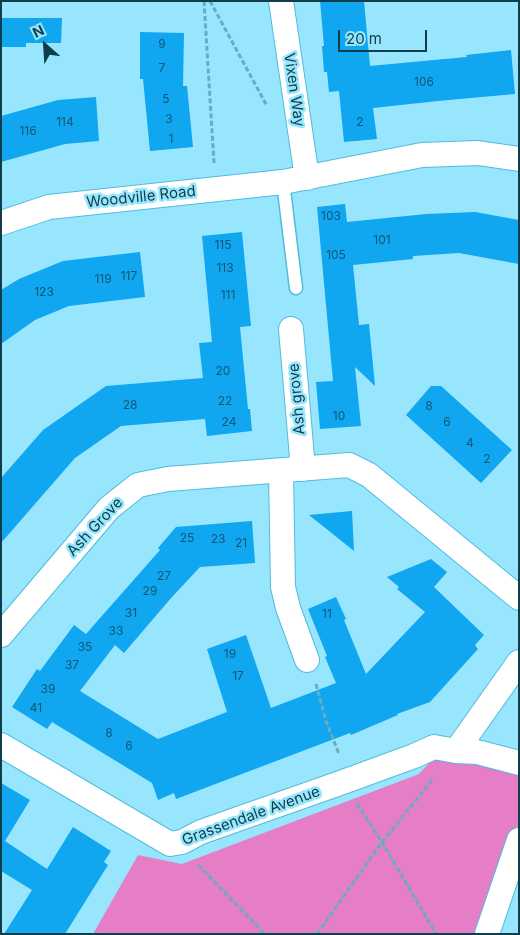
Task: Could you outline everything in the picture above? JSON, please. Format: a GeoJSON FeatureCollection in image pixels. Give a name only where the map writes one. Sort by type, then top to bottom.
{"type":"FeatureCollection","features":[{"type":"Feature","properties":{"kind":"street","name":"Vixen Way"},"geometry":{"type":"LineString","coordinates":[[281,1],[307,178]]}},
{"type":"Feature","properties":{"kind":"street","name":"Woodville Road"},"geometry":{"type":"LineString","coordinates":[[1,223],[49,208],[283,182],[422,155],[478,152],[519,159]]}},
{"type":"Feature","properties":{"kind":"street","name":"Ash grove"},"geometry":{"type":"LineString","coordinates":[[291,329],[292,470]]}},
{"type":"Feature","properties":{"kind":"street","name":"Ash Grove"},"geometry":{"type":"LineString","coordinates":[[1,636],[109,508],[138,485],[168,480],[349,465],[369,475],[519,598]]}},
{"type":"Feature","properties":{"kind":"street"},"geometry":{"type":"LineString","coordinates":[[292,470],[283,586],[288,608],[311,669]]}},
{"type":"Feature","properties":{"kind":"street"},"geometry":{"type":"LineString","coordinates":[[456,751],[519,662]]}},
{"type":"Feature","properties":{"kind":"street","name":"Grassendale Avenue"},"geometry":{"type":"LineString","coordinates":[[1,745],[170,844],[182,842],[201,832],[343,782],[434,747],[477,752],[519,763]]}},
{"type":"Feature","properties":{"kind":"street"},"geometry":{"type":"LineString","coordinates":[[487,934],[519,840]]}},
{"type":"Feature","properties":{"kind":"lane"},"geometry":{"type":"LineString","coordinates":[[283,182],[296,288]]}},
{"type":"Feature","properties":{"kind":"path"},"geometry":{"type":"LineString","coordinates":[[204,1],[215,189]]}},
{"type":"Feature","properties":{"kind":"path"},"geometry":{"type":"LineString","coordinates":[[210,1],[270,111]]}},
{"type":"Feature","properties":{"kind":"path"},"geometry":{"type":"LineString","coordinates":[[311,669],[326,721],[340,756]]}},
{"type":"Feature","properties":{"kind":"path"},"geometry":{"type":"LineString","coordinates":[[317,934],[382,842],[456,751]]}},
{"type":"Feature","properties":{"kind":"path"},"geometry":{"type":"LineString","coordinates":[[343,782],[382,842],[436,934]]}},
{"type":"Feature","properties":{"kind":"path"},"geometry":{"type":"LineString","coordinates":[[182,842],[189,856],[265,934]]}},
{"type":"Feature","properties":{"kind":"shaded area"},"geometry":{"type":"Polygon","coordinates":[[[444,753],[519,771],[519,827],[483,934],[93,934],[138,855],[182,864],[419,774],[429,763],[444,753]]]}},
{"type":"Feature","properties":{"kind":"building"},"geometry":{"type":"Polygon","coordinates":[[[320,1],[364,1],[370,66],[467,57],[466,55],[511,50],[515,94],[373,108],[377,139],[344,142],[339,91],[329,92],[327,72],[324,72],[320,1]]]}},
{"type":"Feature","properties":{"kind":"building"},"geometry":{"type":"Polygon","coordinates":[[[2,18],[62,18],[61,43],[26,43],[26,47],[2,47],[2,18]]]}},
{"type":"Feature","properties":{"kind":"building"},"geometry":{"type":"Polygon","coordinates":[[[140,32],[184,33],[183,86],[187,86],[193,147],[150,151],[143,79],[140,79],[140,32]]]}},
{"type":"Feature","properties":{"kind":"building"},"geometry":{"type":"Polygon","coordinates":[[[96,97],[99,141],[65,144],[1,162],[1,116],[58,100],[96,97]]]}},
{"type":"Feature","properties":{"kind":"building"},"geometry":{"type":"Polygon","coordinates":[[[345,204],[347,222],[426,214],[475,212],[519,220],[519,264],[459,253],[413,256],[413,259],[353,265],[359,325],[369,324],[375,386],[355,367],[361,426],[320,429],[316,382],[333,381],[317,207],[345,204]]]}},
{"type":"Feature","properties":{"kind":"building"},"geometry":{"type":"Polygon","coordinates":[[[242,232],[251,326],[240,327],[252,431],[207,436],[205,419],[121,426],[75,458],[1,543],[1,478],[43,430],[106,386],[203,378],[199,343],[212,342],[202,236],[242,232]]]}},
{"type":"Feature","properties":{"kind":"building"},"geometry":{"type":"Polygon","coordinates":[[[140,252],[145,297],[69,306],[35,320],[1,344],[1,290],[19,279],[63,261],[140,252]]]}},
{"type":"Feature","properties":{"kind":"building"},"geometry":{"type":"Polygon","coordinates":[[[431,386],[441,386],[512,450],[481,483],[406,415],[431,386]]]}},
{"type":"Feature","properties":{"kind":"building"},"geometry":{"type":"Polygon","coordinates":[[[352,511],[354,551],[309,515],[352,511]]]}},
{"type":"Feature","properties":{"kind":"building"},"geometry":{"type":"Polygon","coordinates":[[[252,521],[255,563],[200,567],[124,653],[115,645],[80,691],[158,739],[227,712],[207,649],[246,635],[271,708],[336,683],[308,609],[336,597],[366,674],[425,612],[397,589],[399,587],[387,577],[431,559],[447,572],[434,587],[484,635],[475,645],[478,649],[430,702],[397,714],[351,735],[350,733],[176,799],[174,793],[158,800],[152,783],[52,722],[47,729],[12,707],[37,669],[40,671],[74,625],[86,634],[160,550],[158,548],[176,527],[252,521]]]}},
{"type":"Feature","properties":{"kind":"building"},"geometry":{"type":"Polygon","coordinates":[[[1,783],[30,800],[5,841],[47,869],[73,827],[111,851],[104,862],[108,865],[65,934],[4,934],[32,890],[1,871],[1,783]]]}}]}
